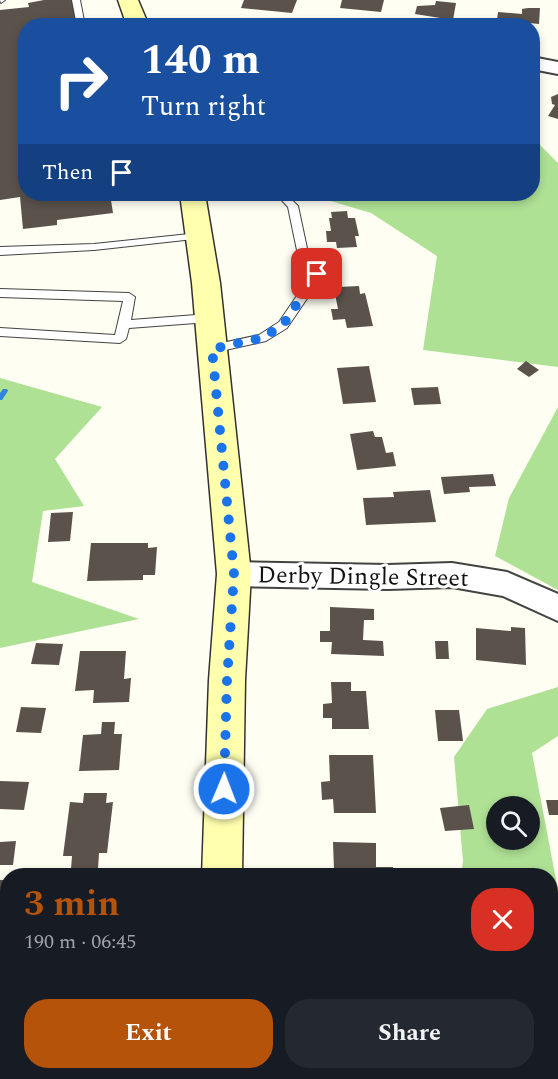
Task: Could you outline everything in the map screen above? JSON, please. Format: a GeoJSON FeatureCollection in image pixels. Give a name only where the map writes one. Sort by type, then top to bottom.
{"type":"FeatureCollection","features":[{"type":"Feature","properties":{"kind":"main road"},"geometry":{"type":"LineString","coordinates":[[128,0],[135,18]]}},
{"type":"Feature","properties":{"kind":"main road"},"geometry":{"type":"LineString","coordinates":[[193,201],[211,333],[234,574],[227,680],[222,868]]}},
{"type":"Feature","properties":{"kind":"street"},"geometry":{"type":"LineString","coordinates":[[540,65],[558,68]]}},
{"type":"Feature","properties":{"kind":"street","name":"Derby Dingle Street"},"geometry":{"type":"LineString","coordinates":[[234,574],[388,577],[452,575],[507,584],[558,608]]}},
{"type":"Feature","properties":{"kind":"lane"},"geometry":{"type":"LineString","coordinates":[[76,0],[79,18]]}},
{"type":"Feature","properties":{"kind":"lane"},"geometry":{"type":"LineString","coordinates":[[124,324],[262,338],[283,325],[317,274],[314,262],[303,255],[293,206],[288,201]]}},
{"type":"Feature","properties":{"kind":"lane"},"geometry":{"type":"LineString","coordinates":[[0,251],[94,247],[199,236]]}},
{"type":"Feature","properties":{"kind":"lane"},"geometry":{"type":"LineString","coordinates":[[0,292],[129,297],[120,339],[0,332]]}},
{"type":"Feature","properties":{"kind":"green space"},"geometry":{"type":"Polygon","coordinates":[[[540,145],[558,163],[558,367],[423,350],[437,256],[371,213],[331,201],[540,201],[540,145]]]}},
{"type":"Feature","properties":{"kind":"green space"},"geometry":{"type":"Polygon","coordinates":[[[0,378],[102,407],[55,459],[84,506],[43,511],[32,582],[139,619],[0,648],[0,378]]]}},
{"type":"Feature","properties":{"kind":"green space"},"geometry":{"type":"Polygon","coordinates":[[[558,407],[558,590],[495,556],[509,498],[558,407]]]}},
{"type":"Feature","properties":{"kind":"green space"},"geometry":{"type":"Polygon","coordinates":[[[558,687],[558,736],[532,753],[554,868],[462,868],[454,757],[487,709],[558,687]]]}},
{"type":"Feature","properties":{"kind":"building"},"geometry":{"type":"Polygon","coordinates":[[[44,0],[73,0],[76,18],[18,18],[18,197],[0,200],[0,10],[29,7],[28,3],[44,0]]]}},
{"type":"Feature","properties":{"kind":"building"},"geometry":{"type":"Polygon","coordinates":[[[244,0],[297,0],[292,13],[241,8],[244,0]]]}},
{"type":"Feature","properties":{"kind":"building"},"geometry":{"type":"Polygon","coordinates":[[[342,0],[384,0],[381,12],[340,8],[342,0]]]}},
{"type":"Feature","properties":{"kind":"building"},"geometry":{"type":"Polygon","coordinates":[[[436,1],[456,3],[453,18],[415,14],[417,6],[435,5],[436,1]]]}},
{"type":"Feature","properties":{"kind":"building"},"geometry":{"type":"Polygon","coordinates":[[[540,8],[539,18],[497,18],[498,12],[522,14],[522,9],[540,8]]]}},
{"type":"Feature","properties":{"kind":"building"},"geometry":{"type":"Polygon","coordinates":[[[558,94],[558,119],[548,116],[555,105],[552,104],[551,97],[558,94]]]}},
{"type":"Feature","properties":{"kind":"building"},"geometry":{"type":"Polygon","coordinates":[[[20,201],[111,201],[113,213],[57,220],[57,225],[23,229],[20,201]]]}},
{"type":"Feature","properties":{"kind":"building"},"geometry":{"type":"Polygon","coordinates":[[[347,211],[348,218],[355,218],[359,236],[355,236],[357,247],[337,248],[336,242],[327,242],[326,231],[331,231],[329,218],[332,218],[331,212],[347,211]]]}},
{"type":"Feature","properties":{"kind":"building"},"geometry":{"type":"Polygon","coordinates":[[[359,286],[360,294],[365,293],[373,326],[347,328],[345,319],[333,320],[331,309],[338,309],[335,294],[340,294],[339,287],[359,286]]]}},
{"type":"Feature","properties":{"kind":"building"},"geometry":{"type":"Polygon","coordinates":[[[526,361],[539,370],[529,377],[517,369],[526,361]]]}},
{"type":"Feature","properties":{"kind":"building"},"geometry":{"type":"Polygon","coordinates":[[[369,366],[376,402],[343,404],[337,368],[369,366]]]}},
{"type":"Feature","properties":{"kind":"building"},"geometry":{"type":"Polygon","coordinates":[[[438,387],[441,404],[414,405],[411,388],[438,387]]]}},
{"type":"Feature","properties":{"kind":"building"},"geometry":{"type":"Polygon","coordinates":[[[373,431],[375,437],[382,437],[386,453],[393,452],[396,466],[357,470],[350,434],[373,431]]]}},
{"type":"Feature","properties":{"kind":"building"},"geometry":{"type":"Polygon","coordinates":[[[493,474],[496,486],[469,487],[470,492],[444,494],[441,477],[493,474]]]}},
{"type":"Feature","properties":{"kind":"building"},"geometry":{"type":"Polygon","coordinates":[[[430,490],[436,522],[366,525],[363,498],[394,497],[393,492],[430,490]]]}},
{"type":"Feature","properties":{"kind":"building"},"geometry":{"type":"Polygon","coordinates":[[[73,512],[70,541],[48,542],[51,513],[73,512]]]}},
{"type":"Feature","properties":{"kind":"building"},"geometry":{"type":"Polygon","coordinates":[[[91,543],[148,543],[148,548],[157,547],[155,575],[143,575],[143,580],[87,581],[91,543]]]}},
{"type":"Feature","properties":{"kind":"building"},"geometry":{"type":"Polygon","coordinates":[[[330,607],[374,609],[374,620],[364,620],[363,640],[383,641],[384,656],[331,654],[332,642],[320,642],[320,631],[330,631],[330,607]]]}},
{"type":"Feature","properties":{"kind":"building"},"geometry":{"type":"Polygon","coordinates":[[[511,627],[525,628],[526,665],[476,660],[476,628],[511,631],[511,627]]]}},
{"type":"Feature","properties":{"kind":"building"},"geometry":{"type":"Polygon","coordinates":[[[435,641],[448,641],[449,659],[436,659],[435,641]]]}},
{"type":"Feature","properties":{"kind":"building"},"geometry":{"type":"Polygon","coordinates":[[[36,643],[63,644],[59,665],[31,664],[36,643]]]}},
{"type":"Feature","properties":{"kind":"building"},"geometry":{"type":"Polygon","coordinates":[[[80,651],[126,651],[124,679],[131,678],[129,702],[93,703],[94,690],[75,691],[80,651]]]}},
{"type":"Feature","properties":{"kind":"building"},"geometry":{"type":"Polygon","coordinates":[[[331,682],[351,682],[351,691],[366,691],[369,729],[332,729],[332,718],[323,718],[323,704],[332,703],[331,682]]]}},
{"type":"Feature","properties":{"kind":"building"},"geometry":{"type":"Polygon","coordinates":[[[21,707],[46,708],[41,733],[16,732],[21,707]]]}},
{"type":"Feature","properties":{"kind":"building"},"geometry":{"type":"Polygon","coordinates":[[[435,710],[459,710],[463,741],[438,741],[435,710]]]}},
{"type":"Feature","properties":{"kind":"building"},"geometry":{"type":"Polygon","coordinates":[[[102,722],[115,722],[114,734],[122,734],[119,770],[79,771],[83,735],[101,734],[102,722]]]}},
{"type":"Feature","properties":{"kind":"building"},"geometry":{"type":"Polygon","coordinates":[[[329,755],[373,755],[376,813],[334,813],[333,799],[322,800],[321,782],[330,781],[329,755]]]}},
{"type":"Feature","properties":{"kind":"building"},"geometry":{"type":"Polygon","coordinates":[[[0,781],[29,782],[24,810],[0,809],[0,781]]]}},
{"type":"Feature","properties":{"kind":"building"},"geometry":{"type":"Polygon","coordinates":[[[84,793],[107,793],[106,803],[113,802],[107,853],[99,853],[98,868],[71,868],[72,856],[63,856],[70,802],[83,803],[84,793]]]}},
{"type":"Feature","properties":{"kind":"building"},"geometry":{"type":"Polygon","coordinates":[[[546,800],[558,800],[558,815],[549,815],[546,800]]]}},
{"type":"Feature","properties":{"kind":"building"},"geometry":{"type":"Polygon","coordinates":[[[469,805],[474,829],[445,831],[440,808],[469,805]]]}},
{"type":"Feature","properties":{"kind":"building"},"geometry":{"type":"Polygon","coordinates":[[[16,841],[13,865],[0,865],[0,842],[16,841]]]}},
{"type":"Feature","properties":{"kind":"building"},"geometry":{"type":"Polygon","coordinates":[[[333,842],[376,843],[376,867],[393,868],[334,868],[333,842]]]}},
{"type":"Feature","properties":{"kind":"waterway"},"geometry":{"type":"LineString","coordinates":[[0,398],[5,391]]}},
{"type":"Feature","properties":{"kind":"route"},"geometry":{"type":"LineString","coordinates":[[224,789],[227,680],[234,574],[212,349],[262,338],[283,325],[294,313],[317,274]]}}]}
